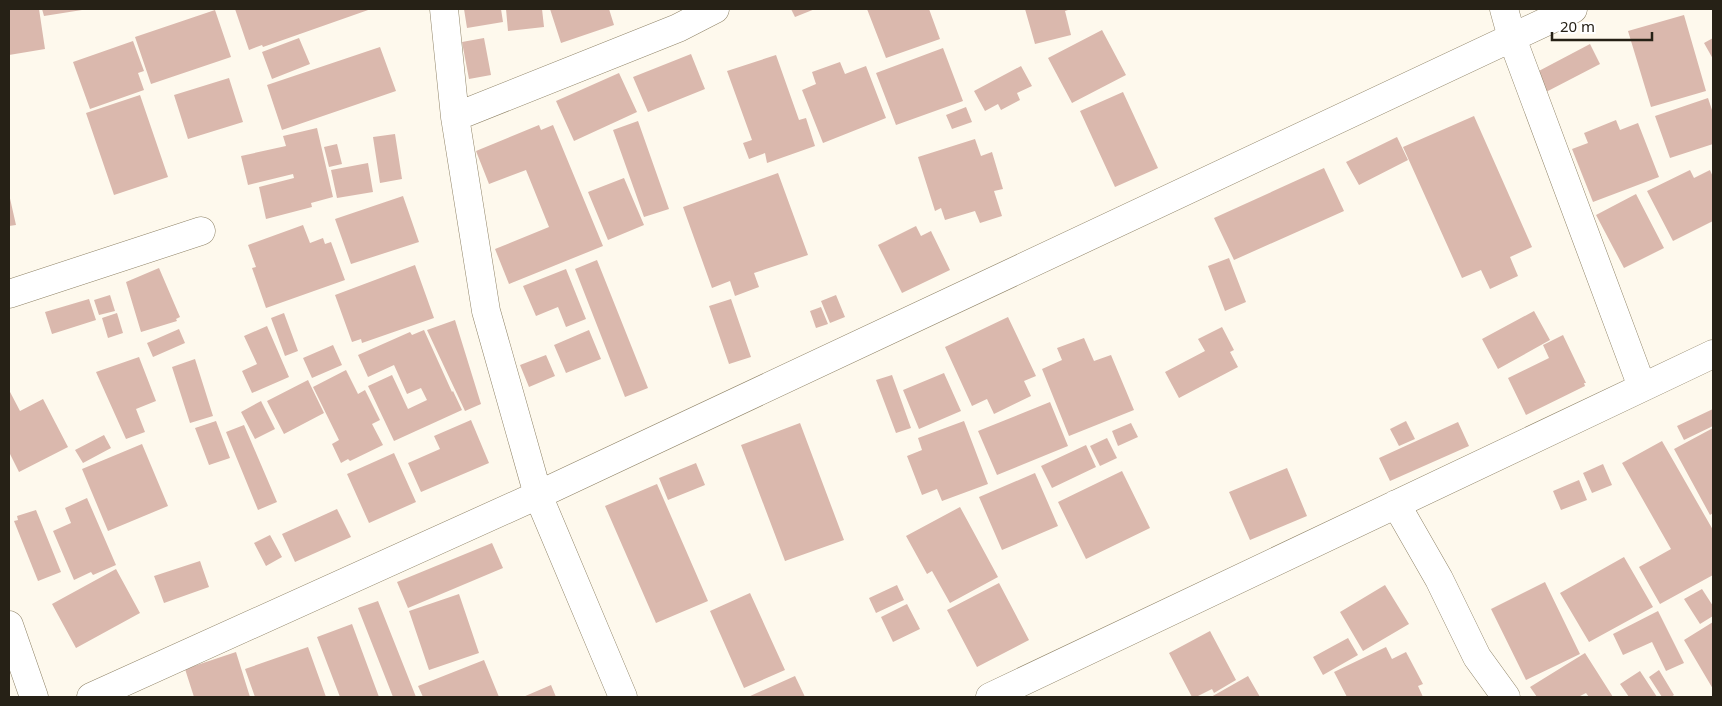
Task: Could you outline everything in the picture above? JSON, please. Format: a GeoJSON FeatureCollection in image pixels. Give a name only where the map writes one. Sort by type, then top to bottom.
{"type":"FeatureCollection","features":[{"type":"Feature","properties":{"kind":"street"},"geometry":{"type":"LineString","coordinates":[[444,9],[455,117],[486,311],[538,495],[623,697]]}},
{"type":"Feature","properties":{"kind":"street"},"geometry":{"type":"LineString","coordinates":[[455,117],[678,28],[715,9]]}},
{"type":"Feature","properties":{"kind":"street"},"geometry":{"type":"LineString","coordinates":[[1504,9],[1512,38],[1642,387]]}},
{"type":"Feature","properties":{"kind":"street"},"geometry":{"type":"LineString","coordinates":[[91,697],[538,495],[1572,9]]}},
{"type":"Feature","properties":{"kind":"street"},"geometry":{"type":"LineString","coordinates":[[9,294],[201,231]]}},
{"type":"Feature","properties":{"kind":"street"},"geometry":{"type":"LineString","coordinates":[[990,697],[1713,354]]}},
{"type":"Feature","properties":{"kind":"street"},"geometry":{"type":"LineString","coordinates":[[1396,504],[1439,579],[1477,657],[1506,697]]}},
{"type":"Feature","properties":{"kind":"street"},"geometry":{"type":"LineString","coordinates":[[9,625],[34,697]]}},
{"type":"Feature","properties":{"kind":"building"},"geometry":{"type":"Polygon","coordinates":[[[9,9],[39,9],[45,49],[9,55],[9,9]]]}},
{"type":"Feature","properties":{"kind":"building"},"geometry":{"type":"Polygon","coordinates":[[[42,9],[82,9],[82,10],[44,16],[42,9]]]}},
{"type":"Feature","properties":{"kind":"building"},"geometry":{"type":"Polygon","coordinates":[[[235,9],[371,9],[263,47],[262,45],[249,50],[235,9]]]}},
{"type":"Feature","properties":{"kind":"building"},"geometry":{"type":"Polygon","coordinates":[[[464,9],[501,9],[503,22],[467,28],[464,9]]]}},
{"type":"Feature","properties":{"kind":"building"},"geometry":{"type":"Polygon","coordinates":[[[506,9],[542,9],[544,27],[508,31],[506,9]]]}},
{"type":"Feature","properties":{"kind":"building"},"geometry":{"type":"Polygon","coordinates":[[[550,9],[609,9],[614,25],[561,43],[550,9]]]}},
{"type":"Feature","properties":{"kind":"building"},"geometry":{"type":"Polygon","coordinates":[[[791,9],[815,9],[795,17],[791,9]]]}},
{"type":"Feature","properties":{"kind":"building"},"geometry":{"type":"Polygon","coordinates":[[[867,9],[929,9],[940,39],[886,58],[867,9]]]}},
{"type":"Feature","properties":{"kind":"building"},"geometry":{"type":"Polygon","coordinates":[[[1025,9],[1071,9],[1065,11],[1071,35],[1035,44],[1025,9]]]}},
{"type":"Feature","properties":{"kind":"building"},"geometry":{"type":"Polygon","coordinates":[[[215,10],[231,57],[151,84],[135,37],[215,10]]]}},
{"type":"Feature","properties":{"kind":"building"},"geometry":{"type":"Polygon","coordinates":[[[1684,15],[1706,91],[1651,107],[1628,31],[1684,15]]]}},
{"type":"Feature","properties":{"kind":"building"},"geometry":{"type":"Polygon","coordinates":[[[1102,30],[1126,75],[1072,103],[1048,58],[1102,30]]]}},
{"type":"Feature","properties":{"kind":"building"},"geometry":{"type":"Polygon","coordinates":[[[299,38],[310,64],[272,79],[262,52],[299,38]]]}},
{"type":"Feature","properties":{"kind":"building"},"geometry":{"type":"Polygon","coordinates":[[[484,38],[491,75],[469,79],[462,42],[484,38]]]}},
{"type":"Feature","properties":{"kind":"building"},"geometry":{"type":"Polygon","coordinates":[[[1713,38],[1713,59],[1704,43],[1713,38]]]}},
{"type":"Feature","properties":{"kind":"building"},"geometry":{"type":"Polygon","coordinates":[[[133,41],[144,71],[138,73],[144,90],[90,109],[73,62],[133,41]]]}},
{"type":"Feature","properties":{"kind":"building"},"geometry":{"type":"Polygon","coordinates":[[[1590,44],[1600,64],[1546,92],[1535,73],[1590,44]]]}},
{"type":"Feature","properties":{"kind":"building"},"geometry":{"type":"Polygon","coordinates":[[[380,47],[396,91],[282,130],[267,85],[380,47]]]}},
{"type":"Feature","properties":{"kind":"building"},"geometry":{"type":"Polygon","coordinates":[[[943,48],[963,101],[896,125],[876,73],[943,48]]]}},
{"type":"Feature","properties":{"kind":"building"},"geometry":{"type":"Polygon","coordinates":[[[691,54],[705,89],[648,112],[633,77],[691,54]]]}},
{"type":"Feature","properties":{"kind":"building"},"geometry":{"type":"Polygon","coordinates":[[[776,55],[799,120],[806,118],[815,146],[767,163],[765,153],[749,159],[743,143],[752,140],[727,71],[776,55]]]}},
{"type":"Feature","properties":{"kind":"building"},"geometry":{"type":"Polygon","coordinates":[[[840,62],[845,74],[866,66],[886,118],[823,143],[802,90],[816,84],[812,72],[840,62]]]}},
{"type":"Feature","properties":{"kind":"building"},"geometry":{"type":"Polygon","coordinates":[[[1021,66],[1032,86],[1017,93],[1020,100],[1001,110],[998,104],[985,111],[974,91],[1021,66]]]}},
{"type":"Feature","properties":{"kind":"building"},"geometry":{"type":"Polygon","coordinates":[[[619,73],[637,112],[574,141],[556,101],[619,73]]]}},
{"type":"Feature","properties":{"kind":"building"},"geometry":{"type":"Polygon","coordinates":[[[229,78],[243,122],[188,139],[174,95],[229,78]]]}},
{"type":"Feature","properties":{"kind":"building"},"geometry":{"type":"Polygon","coordinates":[[[1123,92],[1158,168],[1115,187],[1080,111],[1123,92]]]}},
{"type":"Feature","properties":{"kind":"building"},"geometry":{"type":"Polygon","coordinates":[[[140,95],[168,177],[114,195],[86,113],[140,95]]]}},
{"type":"Feature","properties":{"kind":"building"},"geometry":{"type":"Polygon","coordinates":[[[1708,98],[1713,113],[1713,144],[1670,158],[1655,116],[1708,98]]]}},
{"type":"Feature","properties":{"kind":"building"},"geometry":{"type":"Polygon","coordinates":[[[966,107],[972,122],[952,129],[946,115],[966,107]]]}},
{"type":"Feature","properties":{"kind":"building"},"geometry":{"type":"Polygon","coordinates":[[[1474,116],[1532,247],[1510,257],[1518,276],[1490,289],[1481,270],[1462,278],[1403,147],[1474,116]]]}},
{"type":"Feature","properties":{"kind":"building"},"geometry":{"type":"Polygon","coordinates":[[[1616,120],[1620,130],[1638,123],[1659,177],[1593,202],[1572,149],[1588,143],[1584,133],[1616,120]]]}},
{"type":"Feature","properties":{"kind":"building"},"geometry":{"type":"Polygon","coordinates":[[[638,121],[669,209],[644,217],[613,130],[638,121]]]}},
{"type":"Feature","properties":{"kind":"building"},"geometry":{"type":"Polygon","coordinates":[[[539,125],[541,130],[553,125],[603,246],[509,284],[495,249],[549,227],[526,170],[489,184],[476,151],[539,125]]]}},
{"type":"Feature","properties":{"kind":"building"},"geometry":{"type":"Polygon","coordinates":[[[317,128],[333,197],[311,203],[312,207],[266,219],[259,187],[294,178],[293,174],[248,185],[241,156],[286,146],[283,136],[317,128]]]}},
{"type":"Feature","properties":{"kind":"building"},"geometry":{"type":"Polygon","coordinates":[[[395,134],[402,179],[380,183],[373,137],[395,134]]]}},
{"type":"Feature","properties":{"kind":"building"},"geometry":{"type":"Polygon","coordinates":[[[1397,137],[1408,160],[1359,185],[1346,162],[1397,137]]]}},
{"type":"Feature","properties":{"kind":"building"},"geometry":{"type":"Polygon","coordinates":[[[975,139],[981,156],[992,152],[1003,189],[994,191],[1002,216],[980,223],[975,211],[945,220],[941,208],[935,211],[918,157],[975,139]]]}},
{"type":"Feature","properties":{"kind":"building"},"geometry":{"type":"Polygon","coordinates":[[[337,144],[342,164],[329,167],[324,147],[337,144]]]}},
{"type":"Feature","properties":{"kind":"building"},"geometry":{"type":"Polygon","coordinates":[[[368,163],[373,192],[337,198],[331,170],[368,163]]]}},
{"type":"Feature","properties":{"kind":"building"},"geometry":{"type":"Polygon","coordinates":[[[1324,168],[1344,211],[1234,260],[1214,218],[1324,168]]]}},
{"type":"Feature","properties":{"kind":"building"},"geometry":{"type":"Polygon","coordinates":[[[1690,170],[1694,178],[1710,170],[1713,177],[1713,221],[1673,241],[1647,191],[1690,170]]]}},
{"type":"Feature","properties":{"kind":"building"},"geometry":{"type":"Polygon","coordinates":[[[778,173],[808,255],[754,273],[759,287],[735,296],[730,281],[712,288],[683,207],[778,173]]]}},
{"type":"Feature","properties":{"kind":"building"},"geometry":{"type":"Polygon","coordinates":[[[624,178],[644,225],[608,240],[588,192],[624,178]]]}},
{"type":"Feature","properties":{"kind":"building"},"geometry":{"type":"Polygon","coordinates":[[[9,194],[16,225],[9,226],[9,194]]]}},
{"type":"Feature","properties":{"kind":"building"},"geometry":{"type":"Polygon","coordinates":[[[1636,194],[1664,248],[1624,268],[1596,215],[1636,194]]]}},
{"type":"Feature","properties":{"kind":"building"},"geometry":{"type":"Polygon","coordinates":[[[403,196],[419,242],[351,264],[335,219],[403,196]]]}},
{"type":"Feature","properties":{"kind":"building"},"geometry":{"type":"Polygon","coordinates":[[[303,225],[310,243],[323,238],[325,244],[331,242],[345,280],[266,308],[252,268],[256,267],[248,245],[303,225]]]}},
{"type":"Feature","properties":{"kind":"building"},"geometry":{"type":"Polygon","coordinates":[[[916,226],[921,236],[931,231],[950,270],[902,293],[878,245],[916,226]]]}},
{"type":"Feature","properties":{"kind":"building"},"geometry":{"type":"Polygon","coordinates":[[[1229,258],[1246,302],[1225,311],[1208,266],[1229,258]]]}},
{"type":"Feature","properties":{"kind":"building"},"geometry":{"type":"Polygon","coordinates":[[[597,260],[648,388],[625,397],[575,269],[597,260]]]}},
{"type":"Feature","properties":{"kind":"building"},"geometry":{"type":"Polygon","coordinates":[[[415,265],[434,318],[362,343],[361,339],[352,342],[335,295],[415,265]]]}},
{"type":"Feature","properties":{"kind":"building"},"geometry":{"type":"Polygon","coordinates":[[[159,268],[180,317],[176,319],[177,321],[141,332],[126,282],[159,268]]]}},
{"type":"Feature","properties":{"kind":"building"},"geometry":{"type":"Polygon","coordinates":[[[566,269],[586,319],[566,327],[558,307],[536,316],[523,286],[566,269]]]}},
{"type":"Feature","properties":{"kind":"building"},"geometry":{"type":"Polygon","coordinates":[[[110,295],[115,311],[99,315],[94,300],[110,295]]]}},
{"type":"Feature","properties":{"kind":"building"},"geometry":{"type":"Polygon","coordinates":[[[836,295],[845,317],[830,323],[821,301],[836,295]]]}},
{"type":"Feature","properties":{"kind":"building"},"geometry":{"type":"Polygon","coordinates":[[[89,299],[96,320],[52,334],[45,312],[89,299]]]}},
{"type":"Feature","properties":{"kind":"building"},"geometry":{"type":"Polygon","coordinates":[[[731,299],[751,357],[729,364],[709,306],[731,299]]]}},
{"type":"Feature","properties":{"kind":"building"},"geometry":{"type":"Polygon","coordinates":[[[821,307],[828,324],[816,328],[810,311],[821,307]]]}},
{"type":"Feature","properties":{"kind":"building"},"geometry":{"type":"Polygon","coordinates":[[[1534,311],[1550,340],[1498,369],[1482,339],[1534,311]]]}},
{"type":"Feature","properties":{"kind":"building"},"geometry":{"type":"Polygon","coordinates":[[[117,313],[123,333],[108,338],[102,318],[117,313]]]}},
{"type":"Feature","properties":{"kind":"building"},"geometry":{"type":"Polygon","coordinates":[[[284,313],[298,351],[285,356],[271,318],[284,313]]]}},
{"type":"Feature","properties":{"kind":"building"},"geometry":{"type":"Polygon","coordinates":[[[1008,317],[1036,376],[1024,381],[1031,396],[994,414],[987,399],[972,406],[945,347],[1008,317]]]}},
{"type":"Feature","properties":{"kind":"building"},"geometry":{"type":"Polygon","coordinates":[[[455,320],[481,404],[465,411],[427,330],[455,320]]]}},
{"type":"Feature","properties":{"kind":"building"},"geometry":{"type":"Polygon","coordinates":[[[267,326],[289,377],[252,393],[242,371],[257,364],[244,336],[267,326]]]}},
{"type":"Feature","properties":{"kind":"building"},"geometry":{"type":"Polygon","coordinates":[[[1222,327],[1234,350],[1230,352],[1238,367],[1179,398],[1165,372],[1205,351],[1198,339],[1222,327]]]}},
{"type":"Feature","properties":{"kind":"building"},"geometry":{"type":"Polygon","coordinates":[[[179,329],[185,343],[153,357],[147,343],[179,329]]]}},
{"type":"Feature","properties":{"kind":"building"},"geometry":{"type":"Polygon","coordinates":[[[424,330],[462,410],[394,441],[368,386],[392,375],[408,409],[427,400],[421,388],[407,394],[394,365],[368,377],[358,355],[410,332],[412,335],[424,330]]]}},
{"type":"Feature","properties":{"kind":"building"},"geometry":{"type":"Polygon","coordinates":[[[589,330],[601,359],[566,373],[554,345],[589,330]]]}},
{"type":"Feature","properties":{"kind":"building"},"geometry":{"type":"Polygon","coordinates":[[[1563,335],[1586,383],[1584,383],[1585,386],[1526,415],[1508,378],[1549,358],[1543,345],[1563,335]]]}},
{"type":"Feature","properties":{"kind":"building"},"geometry":{"type":"Polygon","coordinates":[[[1084,338],[1094,361],[1111,355],[1134,410],[1069,436],[1042,369],[1062,360],[1057,348],[1084,338]]]}},
{"type":"Feature","properties":{"kind":"building"},"geometry":{"type":"Polygon","coordinates":[[[333,345],[342,365],[312,378],[303,358],[333,345]]]}},
{"type":"Feature","properties":{"kind":"building"},"geometry":{"type":"Polygon","coordinates":[[[546,355],[555,376],[529,387],[520,365],[546,355]]]}},
{"type":"Feature","properties":{"kind":"building"},"geometry":{"type":"Polygon","coordinates":[[[139,357],[156,401],[136,409],[145,432],[126,439],[96,372],[139,357]]]}},
{"type":"Feature","properties":{"kind":"building"},"geometry":{"type":"Polygon","coordinates":[[[195,359],[213,416],[190,423],[172,367],[195,359]]]}},
{"type":"Feature","properties":{"kind":"building"},"geometry":{"type":"Polygon","coordinates":[[[346,370],[358,394],[365,390],[380,420],[372,424],[383,445],[350,461],[348,459],[341,463],[332,444],[339,440],[313,387],[346,370]]]}},
{"type":"Feature","properties":{"kind":"building"},"geometry":{"type":"Polygon","coordinates":[[[944,373],[961,411],[919,429],[903,390],[944,373]]]}},
{"type":"Feature","properties":{"kind":"building"},"geometry":{"type":"Polygon","coordinates":[[[892,375],[911,428],[896,433],[876,380],[892,375]]]}},
{"type":"Feature","properties":{"kind":"building"},"geometry":{"type":"Polygon","coordinates":[[[308,380],[324,413],[284,434],[267,401],[308,380]]]}},
{"type":"Feature","properties":{"kind":"building"},"geometry":{"type":"Polygon","coordinates":[[[9,390],[20,411],[43,399],[68,447],[19,472],[9,452],[9,390]]]}},
{"type":"Feature","properties":{"kind":"building"},"geometry":{"type":"Polygon","coordinates":[[[261,401],[275,429],[255,439],[241,412],[261,401]]]}},
{"type":"Feature","properties":{"kind":"building"},"geometry":{"type":"Polygon","coordinates":[[[1050,402],[1068,446],[997,475],[978,431],[1050,402]]]}},
{"type":"Feature","properties":{"kind":"building"},"geometry":{"type":"Polygon","coordinates":[[[1713,409],[1713,426],[1684,440],[1677,426],[1713,409]]]}},
{"type":"Feature","properties":{"kind":"building"},"geometry":{"type":"Polygon","coordinates":[[[471,420],[489,463],[421,492],[408,463],[440,449],[434,436],[471,420]]]}},
{"type":"Feature","properties":{"kind":"building"},"geometry":{"type":"Polygon","coordinates":[[[216,421],[230,458],[209,465],[195,428],[216,421]]]}},
{"type":"Feature","properties":{"kind":"building"},"geometry":{"type":"Polygon","coordinates":[[[964,421],[988,484],[942,501],[937,489],[922,495],[907,456],[922,450],[918,438],[964,421]]]}},
{"type":"Feature","properties":{"kind":"building"},"geometry":{"type":"Polygon","coordinates":[[[1406,421],[1415,439],[1399,446],[1390,429],[1406,421]]]}},
{"type":"Feature","properties":{"kind":"building"},"geometry":{"type":"Polygon","coordinates":[[[1458,422],[1469,446],[1390,481],[1379,458],[1458,422]]]}},
{"type":"Feature","properties":{"kind":"building"},"geometry":{"type":"Polygon","coordinates":[[[800,423],[844,540],[785,561],[741,445],[800,423]]]}},
{"type":"Feature","properties":{"kind":"building"},"geometry":{"type":"Polygon","coordinates":[[[1131,423],[1138,437],[1118,446],[1112,431],[1131,423]]]}},
{"type":"Feature","properties":{"kind":"building"},"geometry":{"type":"Polygon","coordinates":[[[244,425],[277,502],[258,510],[226,432],[244,425]]]}},
{"type":"Feature","properties":{"kind":"building"},"geometry":{"type":"Polygon","coordinates":[[[1713,428],[1713,513],[1710,515],[1674,449],[1713,428]]]}},
{"type":"Feature","properties":{"kind":"building"},"geometry":{"type":"Polygon","coordinates":[[[104,435],[111,448],[83,463],[75,450],[104,435]]]}},
{"type":"Feature","properties":{"kind":"building"},"geometry":{"type":"Polygon","coordinates":[[[1107,438],[1117,458],[1100,466],[1090,446],[1107,438]]]}},
{"type":"Feature","properties":{"kind":"building"},"geometry":{"type":"Polygon","coordinates":[[[1662,441],[1713,530],[1713,575],[1660,604],[1639,567],[1671,549],[1622,463],[1662,441]]]}},
{"type":"Feature","properties":{"kind":"building"},"geometry":{"type":"Polygon","coordinates":[[[142,444],[168,506],[108,531],[82,469],[142,444]]]}},
{"type":"Feature","properties":{"kind":"building"},"geometry":{"type":"Polygon","coordinates":[[[1086,445],[1096,467],[1052,488],[1041,466],[1086,445]]]}},
{"type":"Feature","properties":{"kind":"building"},"geometry":{"type":"Polygon","coordinates":[[[394,453],[416,502],[369,523],[347,474],[394,453]]]}},
{"type":"Feature","properties":{"kind":"building"},"geometry":{"type":"Polygon","coordinates":[[[696,463],[705,485],[668,500],[659,478],[696,463]]]}},
{"type":"Feature","properties":{"kind":"building"},"geometry":{"type":"Polygon","coordinates":[[[1603,464],[1612,485],[1592,493],[1583,473],[1603,464]]]}},
{"type":"Feature","properties":{"kind":"building"},"geometry":{"type":"Polygon","coordinates":[[[1287,468],[1307,516],[1250,540],[1229,492],[1287,468]]]}},
{"type":"Feature","properties":{"kind":"building"},"geometry":{"type":"Polygon","coordinates":[[[1122,471],[1150,528],[1086,559],[1058,502],[1122,471]]]}},
{"type":"Feature","properties":{"kind":"building"},"geometry":{"type":"Polygon","coordinates":[[[1035,473],[1058,526],[1002,550],[979,497],[1035,473]]]}},
{"type":"Feature","properties":{"kind":"building"},"geometry":{"type":"Polygon","coordinates":[[[1579,480],[1587,500],[1561,510],[1553,491],[1579,480]]]}},
{"type":"Feature","properties":{"kind":"building"},"geometry":{"type":"Polygon","coordinates":[[[657,484],[708,601],[656,623],[605,506],[657,484]]]}},
{"type":"Feature","properties":{"kind":"building"},"geometry":{"type":"Polygon","coordinates":[[[87,498],[116,565],[93,575],[91,572],[74,580],[53,531],[71,523],[65,508],[87,498]]]}},
{"type":"Feature","properties":{"kind":"building"},"geometry":{"type":"Polygon","coordinates":[[[960,507],[998,577],[950,603],[932,571],[927,574],[906,536],[960,507]]]}},
{"type":"Feature","properties":{"kind":"building"},"geometry":{"type":"Polygon","coordinates":[[[337,509],[351,537],[295,562],[282,534],[337,509]]]}},
{"type":"Feature","properties":{"kind":"building"},"geometry":{"type":"Polygon","coordinates":[[[36,510],[61,572],[38,581],[14,521],[18,520],[17,516],[36,510]]]}},
{"type":"Feature","properties":{"kind":"building"},"geometry":{"type":"Polygon","coordinates":[[[270,535],[282,557],[266,566],[254,543],[270,535]]]}},
{"type":"Feature","properties":{"kind":"building"},"geometry":{"type":"Polygon","coordinates":[[[492,543],[503,568],[408,608],[397,582],[492,543]]]}},
{"type":"Feature","properties":{"kind":"building"},"geometry":{"type":"Polygon","coordinates":[[[1624,557],[1653,607],[1589,642],[1560,593],[1624,557]]]}},
{"type":"Feature","properties":{"kind":"building"},"geometry":{"type":"Polygon","coordinates":[[[200,561],[209,587],[164,603],[154,576],[200,561]]]}},
{"type":"Feature","properties":{"kind":"building"},"geometry":{"type":"Polygon","coordinates":[[[116,569],[140,613],[76,648],[52,604],[116,569]]]}},
{"type":"Feature","properties":{"kind":"building"},"geometry":{"type":"Polygon","coordinates":[[[1545,582],[1580,654],[1526,680],[1491,609],[1545,582]]]}},
{"type":"Feature","properties":{"kind":"building"},"geometry":{"type":"Polygon","coordinates":[[[999,583],[1029,640],[977,667],[947,610],[999,583]]]}},
{"type":"Feature","properties":{"kind":"building"},"geometry":{"type":"Polygon","coordinates":[[[897,585],[904,600],[876,613],[869,598],[897,585]]]}},
{"type":"Feature","properties":{"kind":"building"},"geometry":{"type":"Polygon","coordinates":[[[1385,585],[1409,624],[1363,651],[1340,612],[1385,585]]]}},
{"type":"Feature","properties":{"kind":"building"},"geometry":{"type":"Polygon","coordinates":[[[1702,589],[1713,606],[1713,616],[1700,624],[1684,599],[1702,589]]]}},
{"type":"Feature","properties":{"kind":"building"},"geometry":{"type":"Polygon","coordinates":[[[750,593],[785,670],[744,688],[710,611],[750,593]]]}},
{"type":"Feature","properties":{"kind":"building"},"geometry":{"type":"Polygon","coordinates":[[[459,594],[479,653],[429,670],[409,611],[459,594]]]}},
{"type":"Feature","properties":{"kind":"building"},"geometry":{"type":"Polygon","coordinates":[[[378,601],[416,697],[393,697],[358,608],[378,601]]]}},
{"type":"Feature","properties":{"kind":"building"},"geometry":{"type":"Polygon","coordinates":[[[907,604],[920,629],[893,642],[881,617],[907,604]]]}},
{"type":"Feature","properties":{"kind":"building"},"geometry":{"type":"Polygon","coordinates":[[[1658,611],[1684,663],[1666,671],[1652,642],[1623,655],[1613,634],[1658,611]]]}},
{"type":"Feature","properties":{"kind":"building"},"geometry":{"type":"Polygon","coordinates":[[[1713,622],[1713,689],[1684,640],[1713,622]]]}},
{"type":"Feature","properties":{"kind":"building"},"geometry":{"type":"Polygon","coordinates":[[[352,624],[379,697],[340,697],[317,637],[352,624]]]}},
{"type":"Feature","properties":{"kind":"building"},"geometry":{"type":"Polygon","coordinates":[[[1210,631],[1236,680],[1214,693],[1212,689],[1192,697],[1169,653],[1210,631]]]}},
{"type":"Feature","properties":{"kind":"building"},"geometry":{"type":"Polygon","coordinates":[[[1348,638],[1358,655],[1323,675],[1313,657],[1348,638]]]}},
{"type":"Feature","properties":{"kind":"building"},"geometry":{"type":"Polygon","coordinates":[[[308,647],[326,697],[255,697],[245,669],[308,647]]]}},
{"type":"Feature","properties":{"kind":"building"},"geometry":{"type":"Polygon","coordinates":[[[1386,647],[1392,659],[1406,652],[1423,684],[1418,686],[1423,697],[1347,697],[1334,672],[1386,647]]]}},
{"type":"Feature","properties":{"kind":"building"},"geometry":{"type":"Polygon","coordinates":[[[236,652],[250,697],[194,697],[185,669],[236,652]]]}},
{"type":"Feature","properties":{"kind":"building"},"geometry":{"type":"Polygon","coordinates":[[[1585,653],[1613,697],[1589,697],[1586,693],[1578,697],[1537,697],[1530,687],[1585,653]]]}},
{"type":"Feature","properties":{"kind":"building"},"geometry":{"type":"Polygon","coordinates":[[[484,660],[499,697],[423,697],[418,686],[484,660]]]}},
{"type":"Feature","properties":{"kind":"building"},"geometry":{"type":"Polygon","coordinates":[[[1659,670],[1674,695],[1671,697],[1662,697],[1649,677],[1659,670]]]}},
{"type":"Feature","properties":{"kind":"building"},"geometry":{"type":"Polygon","coordinates":[[[1640,671],[1657,697],[1629,697],[1620,684],[1640,671]]]}},
{"type":"Feature","properties":{"kind":"building"},"geometry":{"type":"Polygon","coordinates":[[[795,676],[805,697],[748,697],[795,676]]]}},
{"type":"Feature","properties":{"kind":"building"},"geometry":{"type":"Polygon","coordinates":[[[1248,676],[1260,697],[1211,697],[1248,676]]]}},
{"type":"Feature","properties":{"kind":"building"},"geometry":{"type":"Polygon","coordinates":[[[551,685],[556,697],[523,697],[551,685]]]}}]}
